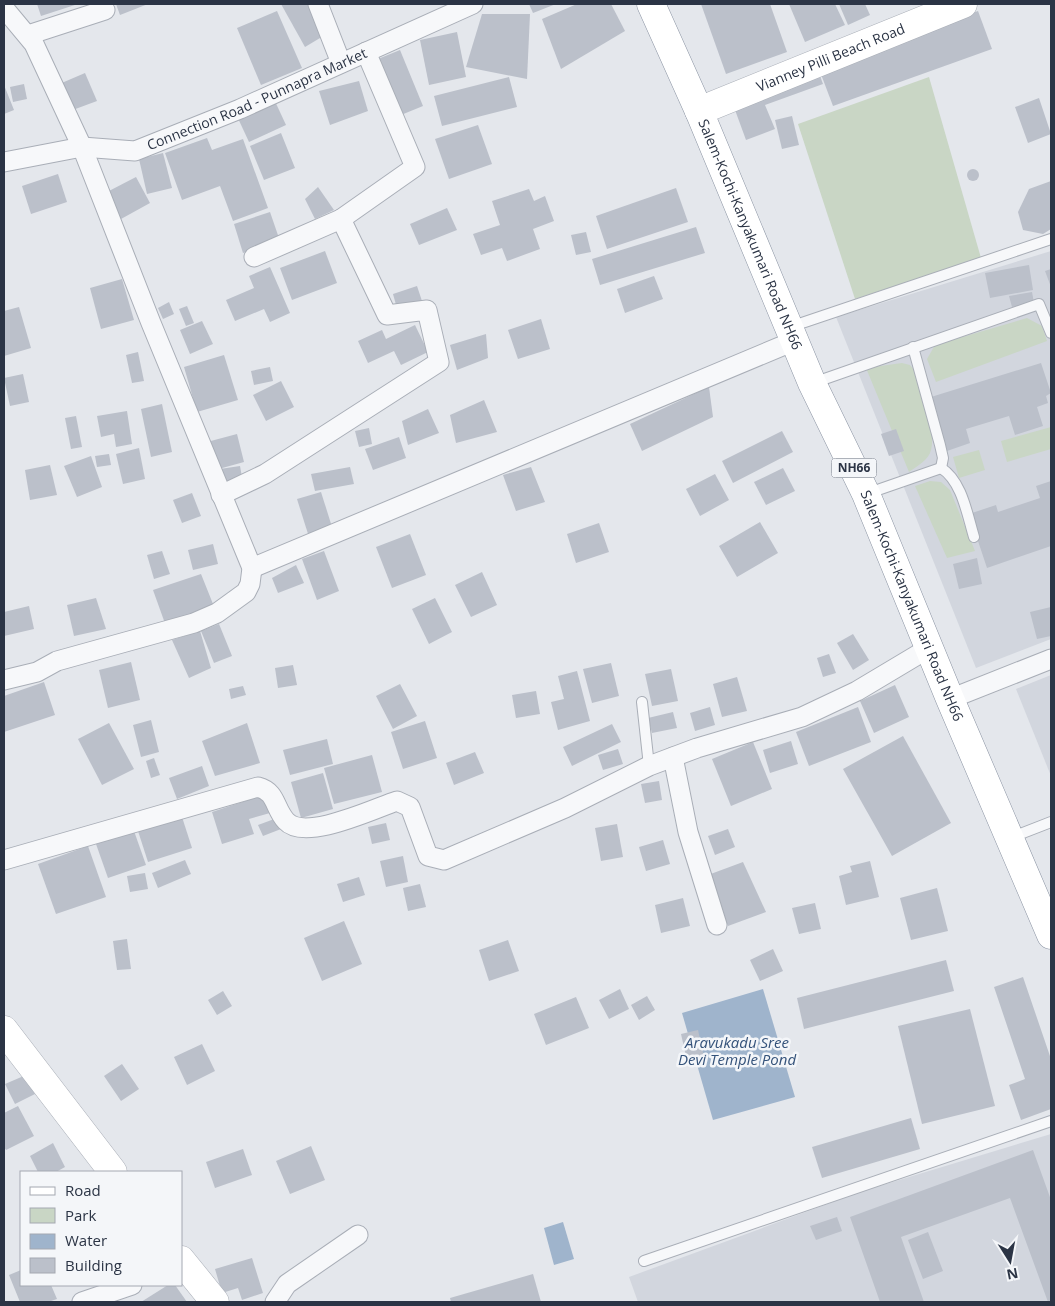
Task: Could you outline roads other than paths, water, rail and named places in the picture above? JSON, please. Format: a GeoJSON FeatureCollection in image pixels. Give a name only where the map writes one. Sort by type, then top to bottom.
{"type":"FeatureCollection","features":[{"type":"Feature","properties":{"kind":"main road","name":"Salem-Kochi-Kanyakumari Road NH66"},"geometry":{"type":"LineString","coordinates":[[651,4],[699,111],[812,383],[866,494],[950,699],[1051,935]]}},
{"type":"Feature","properties":{"kind":"main road","name":"Vianney Pilli Beach Road"},"geometry":{"type":"LineString","coordinates":[[699,111],[962,4]]}},
{"type":"Feature","properties":{"kind":"main road"},"geometry":{"type":"LineString","coordinates":[[4,1030],[112,1171]]}},
{"type":"Feature","properties":{"kind":"main road"},"geometry":{"type":"LineString","coordinates":[[182,1261],[215,1302]]}},
{"type":"Feature","properties":{"kind":"street"},"geometry":{"type":"LineString","coordinates":[[318,4],[341,63]]}},
{"type":"Feature","properties":{"kind":"street","name":"Connection Road - Punnapra Market"},"geometry":{"type":"LineString","coordinates":[[4,162],[82,147],[135,151],[240,109],[473,4]]}},
{"type":"Feature","properties":{"kind":"street"},"geometry":{"type":"LineString","coordinates":[[4,8],[28,35],[82,147],[252,568],[250,584],[246,592],[210,617],[57,661],[37,672],[4,680]]}},
{"type":"Feature","properties":{"kind":"street"},"geometry":{"type":"LineString","coordinates":[[28,35],[105,10]]}},
{"type":"Feature","properties":{"kind":"street"},"geometry":{"type":"LineString","coordinates":[[254,257],[341,219],[415,167],[366,52]]}},
{"type":"Feature","properties":{"kind":"street"},"geometry":{"type":"LineString","coordinates":[[221,494],[265,474],[439,362],[427,310],[387,315],[341,219]]}},
{"type":"Feature","properties":{"kind":"street"},"geometry":{"type":"LineString","coordinates":[[252,568],[792,334]]}},
{"type":"Feature","properties":{"kind":"street"},"geometry":{"type":"LineString","coordinates":[[4,860],[258,787],[267,790],[272,795],[282,817],[288,824],[298,827],[316,827],[350,820],[368,810],[397,801],[410,807],[428,856],[444,860],[565,808],[650,766],[673,757],[802,717],[857,691],[929,648]]}},
{"type":"Feature","properties":{"kind":"street"},"geometry":{"type":"LineString","coordinates":[[950,699],[1051,659]]}},
{"type":"Feature","properties":{"kind":"street"},"geometry":{"type":"LineString","coordinates":[[673,757],[688,832],[717,925]]}},
{"type":"Feature","properties":{"kind":"street"},"geometry":{"type":"LineString","coordinates":[[275,1302],[287,1284],[358,1235]]}},
{"type":"Feature","properties":{"kind":"street"},"geometry":{"type":"LineString","coordinates":[[82,1302],[129,1286]]}},
{"type":"Feature","properties":{"kind":"lane"},"geometry":{"type":"LineString","coordinates":[[792,334],[1051,239]]}},
{"type":"Feature","properties":{"kind":"lane"},"geometry":{"type":"LineString","coordinates":[[812,383],[1039,304],[1051,333]]}},
{"type":"Feature","properties":{"kind":"lane"},"geometry":{"type":"LineString","coordinates":[[913,347],[940,445],[943,458],[941,468]]}},
{"type":"Feature","properties":{"kind":"lane"},"geometry":{"type":"LineString","coordinates":[[866,494],[941,468]]}},
{"type":"Feature","properties":{"kind":"lane"},"geometry":{"type":"LineString","coordinates":[[941,468],[949,474],[956,484],[974,537]]}},
{"type":"Feature","properties":{"kind":"lane"},"geometry":{"type":"LineString","coordinates":[[642,702],[650,766]]}},
{"type":"Feature","properties":{"kind":"lane"},"geometry":{"type":"LineString","coordinates":[[1009,838],[1051,822]]}},
{"type":"Feature","properties":{"kind":"lane"},"geometry":{"type":"LineString","coordinates":[[644,1262],[1051,1121]]}},
{"type":"Feature","properties":{"kind":"water","name":"Aravukadu Sree Devi Temple Pond"},"geometry":{"type":"Polygon","coordinates":[[[763,989],[795,1097],[713,1120],[682,1013],[763,989]]]}},
{"type":"Feature","properties":{"kind":"water"},"geometry":{"type":"Polygon","coordinates":[[[563,1222],[574,1259],[554,1265],[544,1228],[563,1222]]]}}]}
